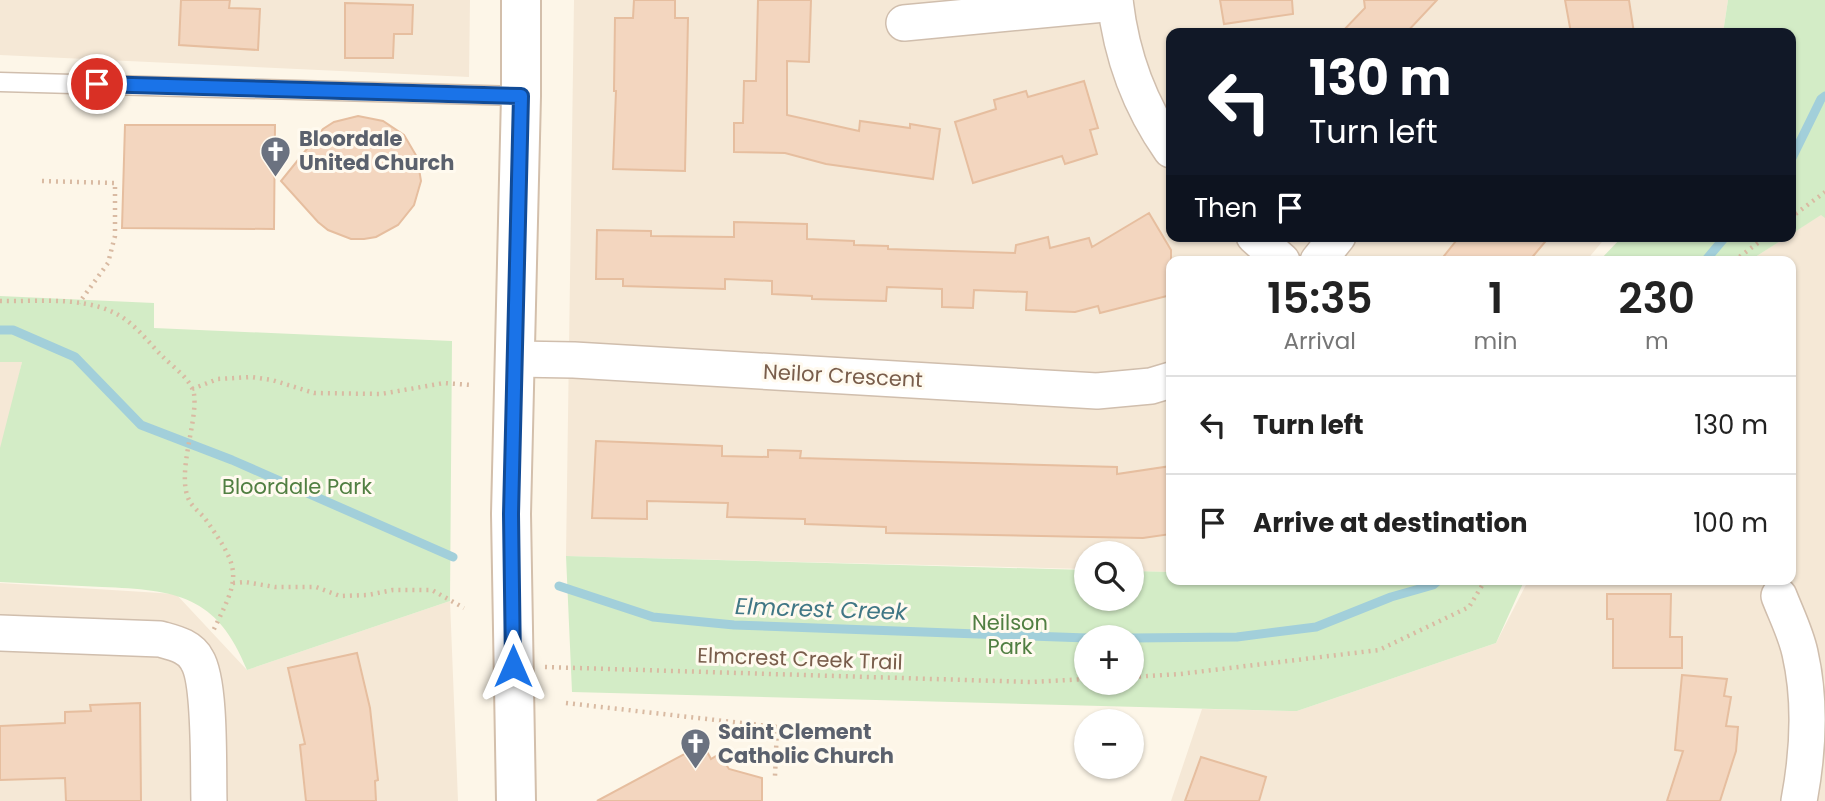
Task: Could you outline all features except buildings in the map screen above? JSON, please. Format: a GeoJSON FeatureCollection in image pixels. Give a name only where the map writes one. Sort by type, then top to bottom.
{"type":"FeatureCollection","features":[{"type":"Feature","properties":{"kind":"main road"},"geometry":{"type":"LineString","coordinates":[[516,801],[511,514],[521,0]]}},
{"type":"Feature","properties":{"kind":"street"},"geometry":{"type":"LineString","coordinates":[[904,23],[1115,1],[1132,75],[1152,120],[1166,142]]}},
{"type":"Feature","properties":{"kind":"street"},"geometry":{"type":"LineString","coordinates":[[1261,242],[1276,256]]}},
{"type":"Feature","properties":{"kind":"street"},"geometry":{"type":"LineString","coordinates":[[1322,256],[1333,242]]}},
{"type":"Feature","properties":{"kind":"street","name":"Neilor Crescent"},"geometry":{"type":"LineString","coordinates":[[515,359],[574,360],[1097,391],[1151,386],[1166,382]]}},
{"type":"Feature","properties":{"kind":"street"},"geometry":{"type":"LineString","coordinates":[[1779,596],[1800,651],[1806,690],[1804,776],[1799,801]]}},
{"type":"Feature","properties":{"kind":"street"},"geometry":{"type":"LineString","coordinates":[[0,632],[160,639],[181,645],[197,659],[206,700],[209,801]]}},
{"type":"Feature","properties":{"kind":"lane"},"geometry":{"type":"LineString","coordinates":[[0,82],[521,96]]}},
{"type":"Feature","properties":{"kind":"path"},"geometry":{"type":"LineString","coordinates":[[42,181],[115,183],[115,236],[108,262],[79,303]]}},
{"type":"Feature","properties":{"kind":"path"},"geometry":{"type":"LineString","coordinates":[[1796,214],[1825,192]]}},
{"type":"Feature","properties":{"kind":"path"},"geometry":{"type":"LineString","coordinates":[[1741,256],[1759,242]]}},
{"type":"Feature","properties":{"kind":"path"},"geometry":{"type":"LineString","coordinates":[[0,301],[79,303],[104,308],[129,322],[192,388],[194,395],[186,487],[189,501],[198,509],[229,553],[233,583],[233,591],[197,659]]}},
{"type":"Feature","properties":{"kind":"path"},"geometry":{"type":"LineString","coordinates":[[192,388],[218,379],[251,377],[272,380],[314,393],[381,394],[444,383],[471,385]]}},
{"type":"Feature","properties":{"kind":"path"},"geometry":{"type":"LineString","coordinates":[[233,583],[316,587],[340,596],[368,595],[393,590],[432,590],[464,608]]}},
{"type":"Feature","properties":{"kind":"path"},"geometry":{"type":"LineString","coordinates":[[1144,676],[1379,650],[1469,607],[1482,585]]}},
{"type":"Feature","properties":{"kind":"path","name":"Elmcrest Creek Trail"},"geometry":{"type":"LineString","coordinates":[[513,666],[1031,682],[1074,680]]}},
{"type":"Feature","properties":{"kind":"path"},"geometry":{"type":"LineString","coordinates":[[566,703],[777,727],[775,776]]}},
{"type":"Feature","properties":{"kind":"shaded area"},"geometry":{"type":"Polygon","coordinates":[[[0,0],[470,0],[469,77],[0,55],[0,0]]]}},
{"type":"Feature","properties":{"kind":"shaded area"},"geometry":{"type":"Polygon","coordinates":[[[574,0],[1728,0],[1724,28],[1166,28],[1166,242],[1602,242],[1590,256],[1166,256],[1166,572],[1144,571],[1144,541],[1074,541],[1074,569],[566,556],[574,0]]]}},
{"type":"Feature","properties":{"kind":"shaded area"},"geometry":{"type":"Polygon","coordinates":[[[1825,212],[1825,801],[1171,801],[1202,709],[1297,711],[1496,643],[1526,585],[1796,585],[1796,256],[1757,256],[1778,242],[1796,242],[1796,231],[1825,212]]]}},
{"type":"Feature","properties":{"kind":"shaded area"},"geometry":{"type":"Polygon","coordinates":[[[0,362],[22,362],[0,460],[0,362]]]}},
{"type":"Feature","properties":{"kind":"shaded area"},"geometry":{"type":"Polygon","coordinates":[[[0,583],[176,594],[247,670],[450,601],[458,801],[0,801],[0,583]]]}},
{"type":"Feature","properties":{"kind":"green space"},"geometry":{"type":"Polygon","coordinates":[[[1728,0],[1825,0],[1825,218],[1821,215],[1796,231],[1796,28],[1724,28],[1728,0]]]}},
{"type":"Feature","properties":{"kind":"green space"},"geometry":{"type":"Polygon","coordinates":[[[1617,242],[1779,242],[1757,256],[1604,256],[1617,242]]]}},
{"type":"Feature","properties":{"kind":"green space","name":"Bloordale Park"},"geometry":{"type":"Polygon","coordinates":[[[0,296],[154,303],[154,328],[452,341],[450,601],[247,670],[222,626],[191,602],[172,595],[128,588],[0,582],[0,448],[22,362],[0,362],[0,296]]]}},
{"type":"Feature","properties":{"kind":"green space","name":"Neilson Park"},"geometry":{"type":"Polygon","coordinates":[[[566,556],[1074,570],[1074,611],[1144,611],[1144,571],[1166,572],[1166,585],[1522,585],[1496,643],[1297,711],[572,692],[566,556]]]}},
{"type":"Feature","properties":{"kind":"waterway","name":"Elmcrest Creek"},"geometry":{"type":"LineString","coordinates":[[1796,150],[1825,96]]}},
{"type":"Feature","properties":{"kind":"waterway","name":"Elmcrest Creek"},"geometry":{"type":"LineString","coordinates":[[1709,256],[1721,242]]}},
{"type":"Feature","properties":{"kind":"waterway","name":"Elmcrest Creek"},"geometry":{"type":"LineString","coordinates":[[0,330],[13,330],[75,357],[141,425],[232,460],[453,557]]}},
{"type":"Feature","properties":{"kind":"waterway","name":"Elmcrest Creek"},"geometry":{"type":"LineString","coordinates":[[1144,638],[1237,637],[1316,627],[1391,597],[1433,585]]}},
{"type":"Feature","properties":{"kind":"waterway","name":"Elmcrest Creek"},"geometry":{"type":"LineString","coordinates":[[559,586],[653,617],[734,625],[1074,638]]}},
{"type":"Feature","properties":{"kind":"place","name":"Bloordale United Church"},"geometry":{"type":"Point","coordinates":[276,178]}},
{"type":"Feature","properties":{"kind":"place","name":"Saint Clement Catholic Church"},"geometry":{"type":"Point","coordinates":[695,771]}},
{"type":"Feature","properties":{"kind":"route"},"geometry":{"type":"LineString","coordinates":[[97,84],[521,96],[511,514],[513,666]]}}]}
